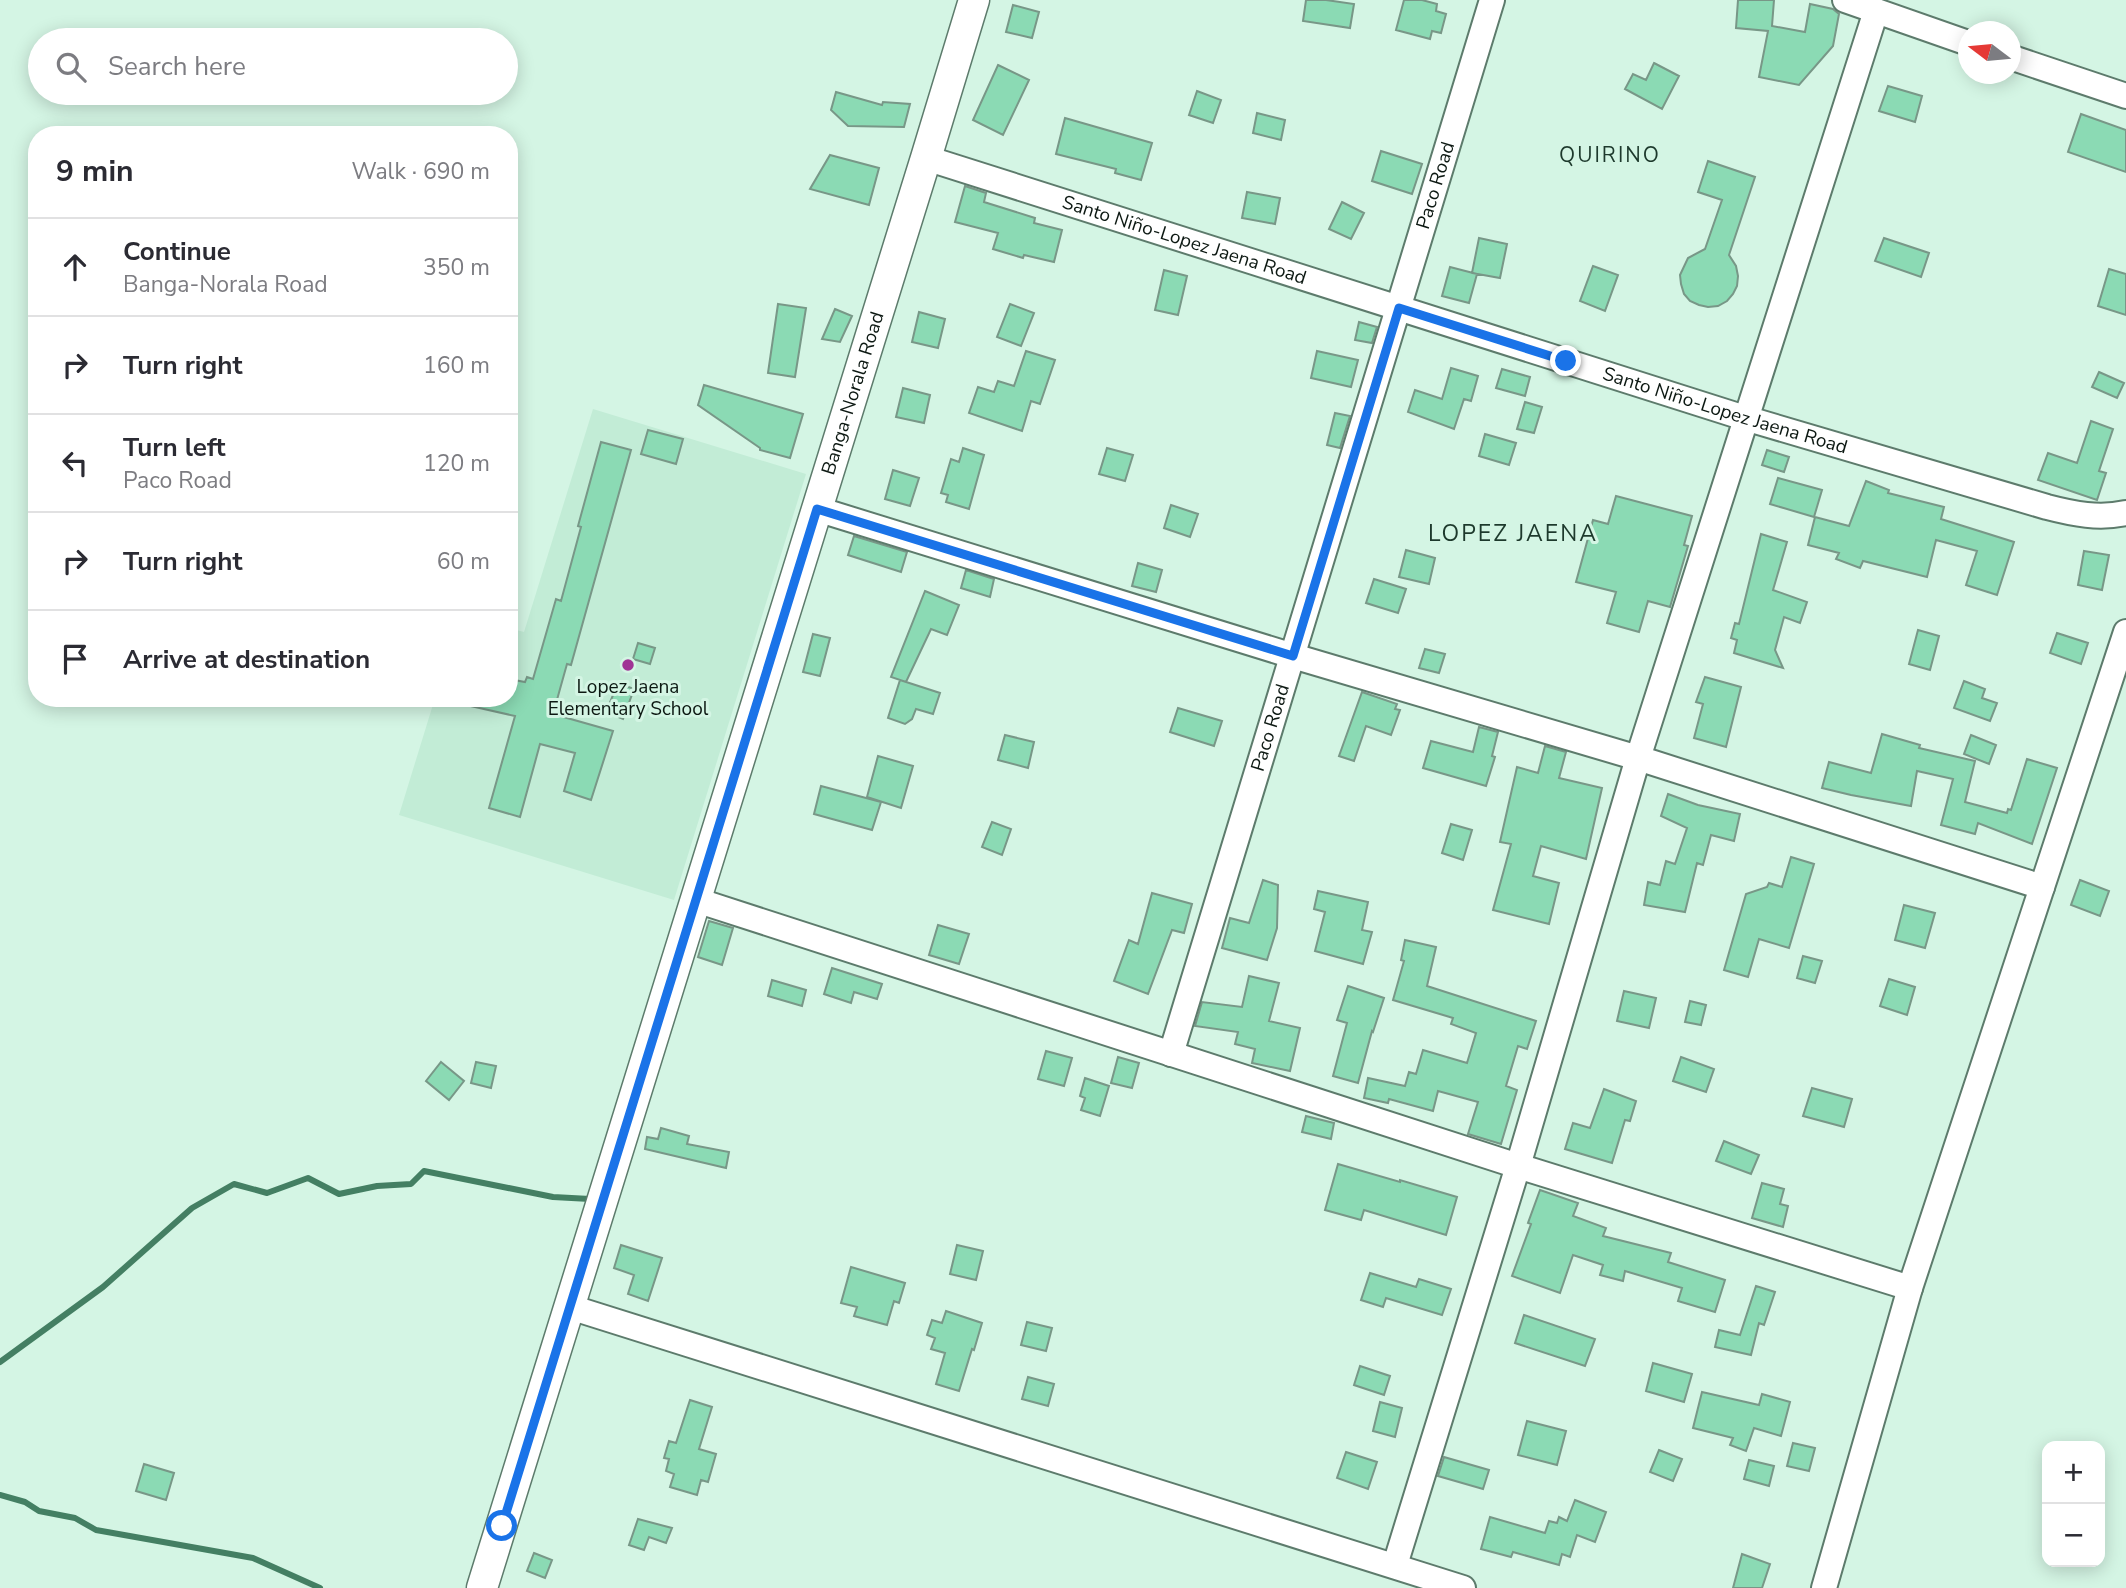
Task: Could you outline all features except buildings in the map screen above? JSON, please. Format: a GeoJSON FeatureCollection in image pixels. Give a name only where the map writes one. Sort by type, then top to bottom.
{"type":"FeatureCollection","features":[{"type":"Feature","properties":{"kind":"main road","name":"Banga-Norala Road"},"geometry":{"type":"LineString","coordinates":[[482,1588],[974,0]]}},
{"type":"Feature","properties":{"kind":"street","name":"Paco Road"},"geometry":{"type":"LineString","coordinates":[[1171,1054],[1492,0]]}},
{"type":"Feature","properties":{"kind":"street"},"geometry":{"type":"LineString","coordinates":[[1845,0],[1958,39]]}},
{"type":"Feature","properties":{"kind":"street"},"geometry":{"type":"LineString","coordinates":[[1395,1565],[1518,1166],[1638,758],[1876,11]]}},
{"type":"Feature","properties":{"kind":"street"},"geometry":{"type":"LineString","coordinates":[[2021,60],[2126,96]]}},
{"type":"Feature","properties":{"kind":"street","name":"Santo Niño-Lopez Jaena Road"},"geometry":{"type":"LineString","coordinates":[[926,158],[1745,418],[2068,513],[2110,517],[2126,513]]}},
{"type":"Feature","properties":{"kind":"street"},"geometry":{"type":"LineString","coordinates":[[817,509],[1293,656],[1638,758],[2042,887]]}},
{"type":"Feature","properties":{"kind":"street"},"geometry":{"type":"LineString","coordinates":[[1825,1588],[1910,1288],[2126,632]]}},
{"type":"Feature","properties":{"kind":"street"},"geometry":{"type":"LineString","coordinates":[[696,900],[1518,1166],[1910,1288]]}},
{"type":"Feature","properties":{"kind":"street"},"geometry":{"type":"LineString","coordinates":[[570,1307],[1463,1588]]}},
{"type":"Feature","properties":{"kind":"shaded area","name":"Lopez Jaena Elementary School"},"geometry":{"type":"Polygon","coordinates":[[[593,409],[806,474],[674,900],[399,815],[432,707],[518,707],[518,630],[524,632],[593,409]]]}},
{"type":"Feature","properties":{"kind":"waterway"},"geometry":{"type":"LineString","coordinates":[[0,1362],[103,1287],[192,1208],[234,1184],[267,1193],[308,1178],[339,1194],[377,1186],[411,1184],[424,1171],[553,1197],[590,1199]]}},
{"type":"Feature","properties":{"kind":"waterway"},"geometry":{"type":"LineString","coordinates":[[0,1495],[25,1502],[39,1511],[75,1518],[96,1530],[253,1558],[320,1588]]}},
{"type":"Feature","properties":{"kind":"place","name":"Lopez Jaena Elementary School"},"geometry":{"type":"Point","coordinates":[628,665]}},
{"type":"Feature","properties":{"kind":"district","name":"QUIRINO"},"geometry":{"type":"Point","coordinates":[1610,155]}},
{"type":"Feature","properties":{"kind":"district","name":"LOPEZ JAENA"},"geometry":{"type":"Point","coordinates":[1513,533]}},
{"type":"Feature","properties":{"kind":"route"},"geometry":{"type":"LineString","coordinates":[[502,1526],[817,509],[1293,656],[1399,308],[1566,361]]}}]}
